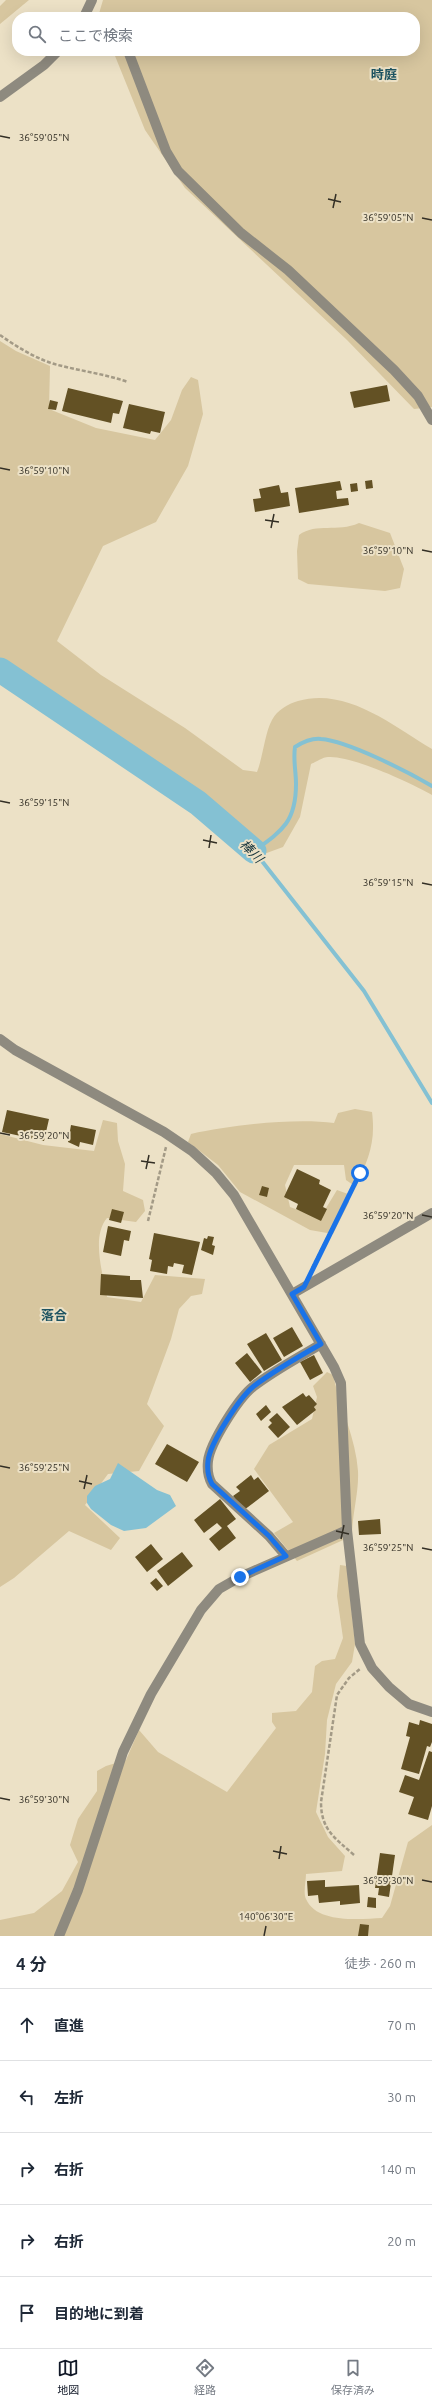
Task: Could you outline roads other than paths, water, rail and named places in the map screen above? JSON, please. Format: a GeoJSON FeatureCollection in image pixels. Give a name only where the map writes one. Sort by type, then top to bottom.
{"type":"FeatureCollection","features":[{"type":"Feature","properties":{"kind":"street"},"geometry":{"type":"LineString","coordinates":[[86,12],[92,0]]}},
{"type":"Feature","properties":{"kind":"street"},"geometry":{"type":"LineString","coordinates":[[0,98],[44,65],[53,56]]}},
{"type":"Feature","properties":{"kind":"street"},"geometry":{"type":"LineString","coordinates":[[130,56],[166,151],[178,171],[240,233],[288,270],[394,370],[418,396],[432,420]]}},
{"type":"Feature","properties":{"kind":"street"},"geometry":{"type":"LineString","coordinates":[[0,1039],[15,1050],[164,1132],[192,1151],[216,1173],[234,1195],[321,1344],[341,1383],[343,1396],[346,1530],[360,1644],[369,1662],[389,1688],[409,1704],[432,1712]]}},
{"type":"Feature","properties":{"kind":"street"},"geometry":{"type":"LineString","coordinates":[[292,1294],[432,1213]]}},
{"type":"Feature","properties":{"kind":"street"},"geometry":{"type":"LineString","coordinates":[[286,1556],[269,1536],[212,1484],[208,1476],[208,1461],[211,1450],[241,1398],[253,1387],[321,1344]]}},
{"type":"Feature","properties":{"kind":"street"},"geometry":{"type":"LineString","coordinates":[[59,1936],[78,1890],[123,1752],[151,1694],[200,1610],[219,1589],[240,1577],[346,1530]]}},
{"type":"Feature","properties":{"kind":"water"},"geometry":{"type":"Polygon","coordinates":[[[118,1463],[157,1490],[170,1495],[176,1506],[146,1528],[124,1531],[111,1525],[91,1509],[87,1503],[87,1496],[95,1486],[110,1479],[118,1463]]]}},
{"type":"Feature","properties":{"kind":"waterway","name":"棒川"},"geometry":{"type":"LineString","coordinates":[[0,670],[198,803],[254,851]]}},
{"type":"Feature","properties":{"kind":"waterway","name":"棒川"},"geometry":{"type":"LineString","coordinates":[[432,786],[362,751],[346,745],[321,739],[308,741],[295,747],[294,756],[296,784],[295,797],[290,817],[280,831],[254,851],[364,991],[432,1103]]}},
{"type":"Feature","properties":{"kind":"district","name":"時庭"},"geometry":{"type":"Point","coordinates":[384,74]}},
{"type":"Feature","properties":{"kind":"district","name":"落合"},"geometry":{"type":"Point","coordinates":[54,1315]}}]}
